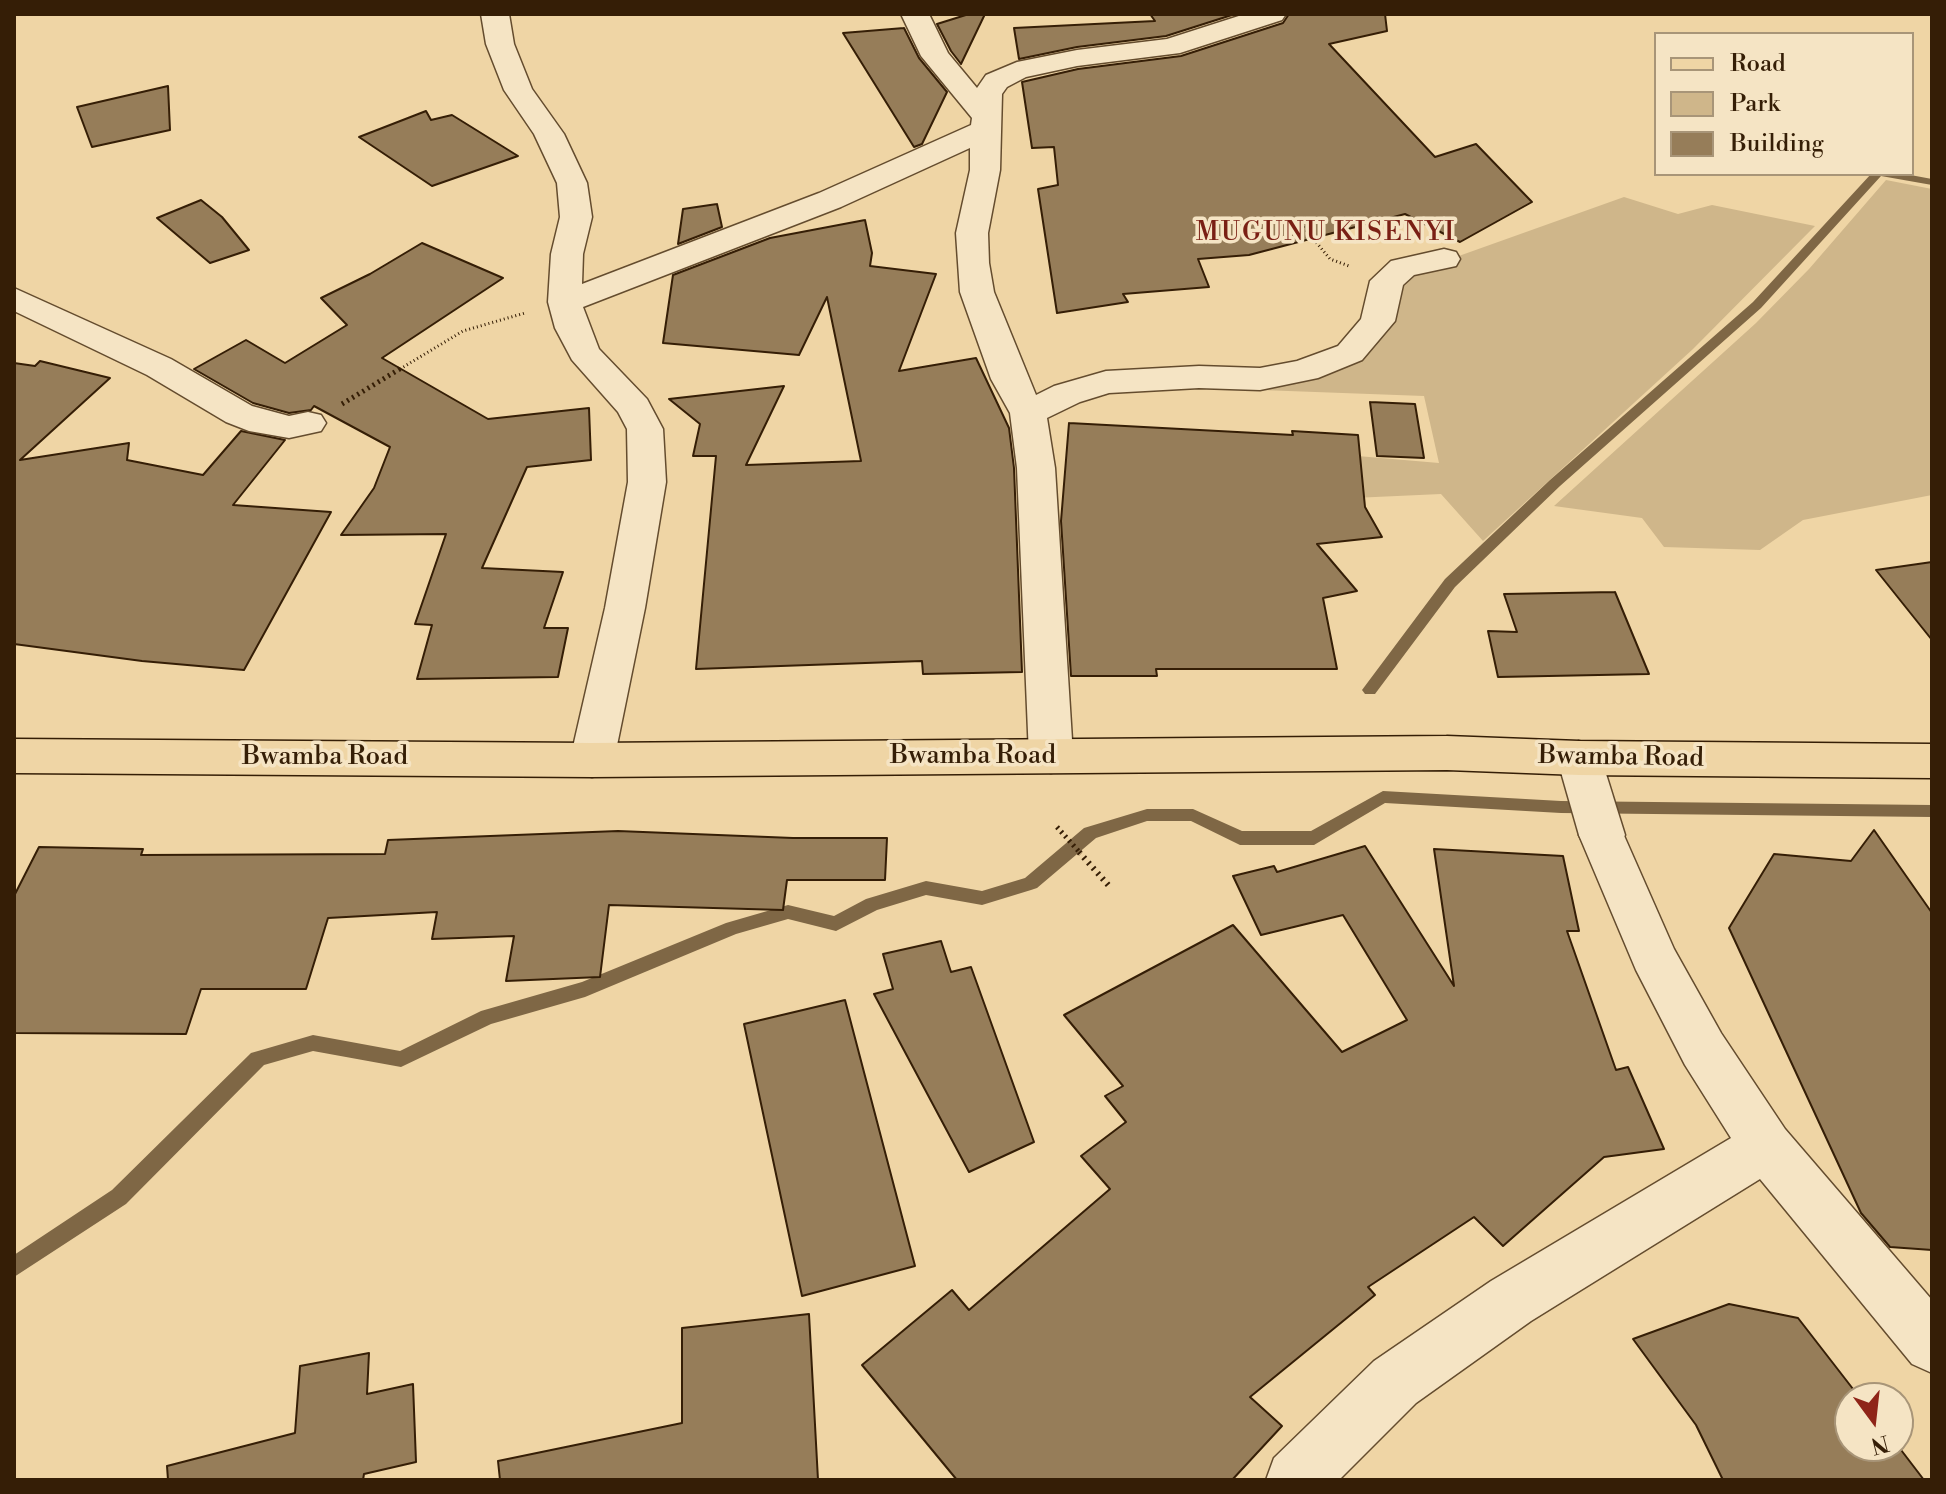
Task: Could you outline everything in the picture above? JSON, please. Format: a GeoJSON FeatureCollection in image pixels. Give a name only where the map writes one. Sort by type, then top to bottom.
{"type":"FeatureCollection","features":[{"type":"Feature","properties":{"kind":"main road","name":"Bwamba Road"},"geometry":{"type":"LineString","coordinates":[[14,756],[592,760],[1447,753],[1579,758],[1932,761]]}},
{"type":"Feature","properties":{"kind":"street"},"geometry":{"type":"LineString","coordinates":[[495,14],[500,44],[518,90],[549,134],[572,183],[576,217],[567,254],[565,302],[584,353],[634,407],[645,429],[647,482],[625,608],[592,760]]}},
{"type":"Feature","properties":{"kind":"street"},"geometry":{"type":"LineString","coordinates":[[915,14],[935,56],[986,124]]}},
{"type":"Feature","properties":{"kind":"street"},"geometry":{"type":"LineString","coordinates":[[1051,756],[1036,468],[1028,413],[1009,379],[977,292],[972,233],[985,170],[988,94],[996,81],[1017,70],[1077,58],[1170,47],[1272,14]]}},
{"type":"Feature","properties":{"kind":"street"},"geometry":{"type":"LineString","coordinates":[[565,302],[830,200],[986,124]]}},
{"type":"Feature","properties":{"kind":"street"},"geometry":{"type":"LineString","coordinates":[[1028,413],[1067,394],[1106,382],[1199,377],[1260,379],[1306,370],[1350,353],[1378,321],[1387,281],[1403,268],[1444,259]]}},
{"type":"Feature","properties":{"kind":"street"},"geometry":{"type":"LineString","coordinates":[[14,298],[159,367],[239,414],[262,423],[289,427],[308,423]]}},
{"type":"Feature","properties":{"kind":"street"},"geometry":{"type":"LineString","coordinates":[[1579,758],[1602,835],[1653,956],[1703,1049],[1766,1146],[1932,1344]]}},
{"type":"Feature","properties":{"kind":"street"},"geometry":{"type":"LineString","coordinates":[[1296,1480],[1395,1382],[1511,1301],[1766,1146]]}},
{"type":"Feature","properties":{"kind":"path"},"geometry":{"type":"LineString","coordinates":[[1301,224],[1330,259],[1387,281]]}},
{"type":"Feature","properties":{"kind":"path"},"geometry":{"type":"LineString","coordinates":[[308,423],[463,331],[565,302]]}},
{"type":"Feature","properties":{"kind":"path"},"geometry":{"type":"LineString","coordinates":[[1057,827],[1110,887]]}},
{"type":"Feature","properties":{"kind":"green space"},"geometry":{"type":"Polygon","coordinates":[[[1886,180],[1932,189],[1932,495],[1803,520],[1760,550],[1664,547],[1642,518],[1554,506],[1756,323],[1809,269],[1886,180]]]}},
{"type":"Feature","properties":{"kind":"green space"},"geometry":{"type":"Polygon","coordinates":[[[1624,197],[1678,214],[1712,205],[1815,226],[1693,349],[1483,541],[1441,494],[1353,498],[1241,446],[1439,463],[1424,396],[1234,389],[1312,364],[1365,334],[1396,264],[1442,248],[1456,257],[1624,197]]]}},
{"type":"Feature","properties":{"kind":"building"},"geometry":{"type":"Polygon","coordinates":[[[969,14],[985,14],[961,64],[937,24],[969,14]]]}},
{"type":"Feature","properties":{"kind":"building"},"geometry":{"type":"Polygon","coordinates":[[[1150,14],[1235,14],[1166,36],[1077,47],[1019,59],[1014,28],[1155,21],[1150,14]]]}},
{"type":"Feature","properties":{"kind":"building"},"geometry":{"type":"Polygon","coordinates":[[[1289,14],[1385,14],[1387,31],[1329,44],[1435,157],[1476,144],[1532,202],[1460,242],[1405,214],[1249,255],[1198,259],[1209,287],[1123,294],[1128,302],[1057,313],[1038,189],[1058,185],[1054,147],[1032,148],[1022,82],[1078,69],[1181,56],[1283,23],[1289,14]]]}},
{"type":"Feature","properties":{"kind":"building"},"geometry":{"type":"Polygon","coordinates":[[[904,28],[919,58],[947,92],[922,144],[914,147],[843,33],[904,28]]]}},
{"type":"Feature","properties":{"kind":"building"},"geometry":{"type":"Polygon","coordinates":[[[168,86],[170,130],[92,147],[77,107],[168,86]]]}},
{"type":"Feature","properties":{"kind":"building"},"geometry":{"type":"Polygon","coordinates":[[[426,111],[431,120],[452,115],[518,156],[432,186],[359,137],[426,111]]]}},
{"type":"Feature","properties":{"kind":"building"},"geometry":{"type":"Polygon","coordinates":[[[201,200],[222,217],[249,250],[210,263],[157,218],[201,200]]]}},
{"type":"Feature","properties":{"kind":"building"},"geometry":{"type":"Polygon","coordinates":[[[717,204],[722,227],[678,244],[683,209],[717,204]]]}},
{"type":"Feature","properties":{"kind":"building"},"geometry":{"type":"Polygon","coordinates":[[[865,220],[872,253],[870,266],[936,274],[899,371],[976,358],[1009,428],[1014,468],[1022,672],[923,674],[922,661],[696,669],[716,456],[693,456],[700,424],[669,399],[784,386],[746,465],[861,461],[827,297],[799,355],[663,343],[673,275],[770,238],[865,220]]]}},
{"type":"Feature","properties":{"kind":"building"},"geometry":{"type":"Polygon","coordinates":[[[422,243],[503,278],[382,358],[488,419],[589,408],[591,460],[527,467],[482,568],[563,572],[544,628],[568,628],[558,677],[417,679],[432,625],[415,624],[446,534],[341,535],[374,488],[390,447],[314,406],[311,410],[289,413],[253,403],[194,369],[246,340],[285,363],[347,325],[321,298],[422,243]]]}},
{"type":"Feature","properties":{"kind":"building"},"geometry":{"type":"Polygon","coordinates":[[[40,361],[110,378],[20,460],[129,443],[127,460],[203,475],[241,431],[285,440],[233,505],[331,512],[244,670],[142,661],[14,644],[14,363],[35,366],[40,361]]]}},
{"type":"Feature","properties":{"kind":"building"},"geometry":{"type":"Polygon","coordinates":[[[1370,402],[1415,404],[1424,458],[1377,456],[1370,402]]]}},
{"type":"Feature","properties":{"kind":"building"},"geometry":{"type":"Polygon","coordinates":[[[1069,423],[1293,435],[1292,431],[1358,435],[1365,507],[1382,537],[1317,544],[1357,591],[1323,598],[1337,669],[1156,669],[1157,676],[1071,676],[1061,521],[1069,423]]]}},
{"type":"Feature","properties":{"kind":"building"},"geometry":{"type":"Polygon","coordinates":[[[1932,562],[1932,640],[1876,570],[1932,562]]]}},
{"type":"Feature","properties":{"kind":"building"},"geometry":{"type":"Polygon","coordinates":[[[1615,592],[1649,674],[1498,677],[1488,631],[1517,632],[1504,594],[1615,592]]]}},
{"type":"Feature","properties":{"kind":"building"},"geometry":{"type":"Polygon","coordinates":[[[1874,830],[1932,913],[1932,1250],[1890,1247],[1861,1213],[1729,928],[1774,854],[1851,861],[1874,830]]]}},
{"type":"Feature","properties":{"kind":"building"},"geometry":{"type":"Polygon","coordinates":[[[618,831],[793,838],[887,838],[885,880],[787,880],[783,910],[609,905],[600,977],[506,981],[514,936],[432,939],[437,912],[328,918],[306,989],[201,989],[186,1034],[14,1033],[14,896],[39,847],[143,849],[141,855],[385,854],[388,840],[618,831]]]}},
{"type":"Feature","properties":{"kind":"building"},"geometry":{"type":"Polygon","coordinates":[[[1365,846],[1454,986],[1434,849],[1563,856],[1579,931],[1567,931],[1616,1070],[1628,1067],[1664,1149],[1604,1157],[1503,1246],[1474,1217],[1368,1287],[1375,1295],[1250,1397],[1282,1426],[1232,1480],[957,1480],[862,1365],[952,1290],[969,1310],[1110,1189],[1081,1156],[1126,1122],[1105,1096],[1123,1086],[1064,1015],[1233,925],[1342,1052],[1407,1020],[1343,915],[1261,935],[1233,876],[1274,866],[1277,872],[1365,846]]]}},
{"type":"Feature","properties":{"kind":"building"},"geometry":{"type":"Polygon","coordinates":[[[941,941],[951,972],[971,967],[1034,1142],[969,1172],[874,994],[893,989],[883,954],[941,941]]]}},
{"type":"Feature","properties":{"kind":"building"},"geometry":{"type":"Polygon","coordinates":[[[845,1000],[915,1266],[802,1296],[744,1024],[845,1000]]]}},
{"type":"Feature","properties":{"kind":"building"},"geometry":{"type":"Polygon","coordinates":[[[1729,1304],[1798,1318],[1848,1382],[1834,1382],[1834,1462],[1910,1462],[1924,1480],[1723,1480],[1696,1425],[1633,1339],[1729,1304]]]}},
{"type":"Feature","properties":{"kind":"building"},"geometry":{"type":"Polygon","coordinates":[[[809,1314],[818,1480],[500,1480],[498,1461],[682,1423],[682,1328],[809,1314]]]}},
{"type":"Feature","properties":{"kind":"building"},"geometry":{"type":"Polygon","coordinates":[[[369,1353],[367,1394],[413,1384],[416,1462],[364,1474],[363,1480],[168,1480],[167,1466],[295,1433],[300,1366],[369,1353]]]}},
{"type":"Feature","properties":{"kind":"waterway"},"geometry":{"type":"LineString","coordinates":[[1370,690],[1450,583],[1555,483],[1757,305],[1875,176]]}},
{"type":"Feature","properties":{"kind":"waterway"},"geometry":{"type":"LineString","coordinates":[[1897,176],[1932,182]]}},
{"type":"Feature","properties":{"kind":"waterway"},"geometry":{"type":"LineString","coordinates":[[14,1267],[119,1197],[258,1059],[313,1043],[401,1059],[487,1017],[585,989],[732,928],[788,912],[836,924],[872,904],[926,888],[982,898],[1031,883],[1090,833],[1147,815],[1193,815],[1240,838],[1314,838],[1383,797],[1561,807],[1932,811]]}},
{"type":"Feature","properties":{"kind":"district","name":"MUGUNU KISENYI"},"geometry":{"type":"Point","coordinates":[1326,234]}}]}
